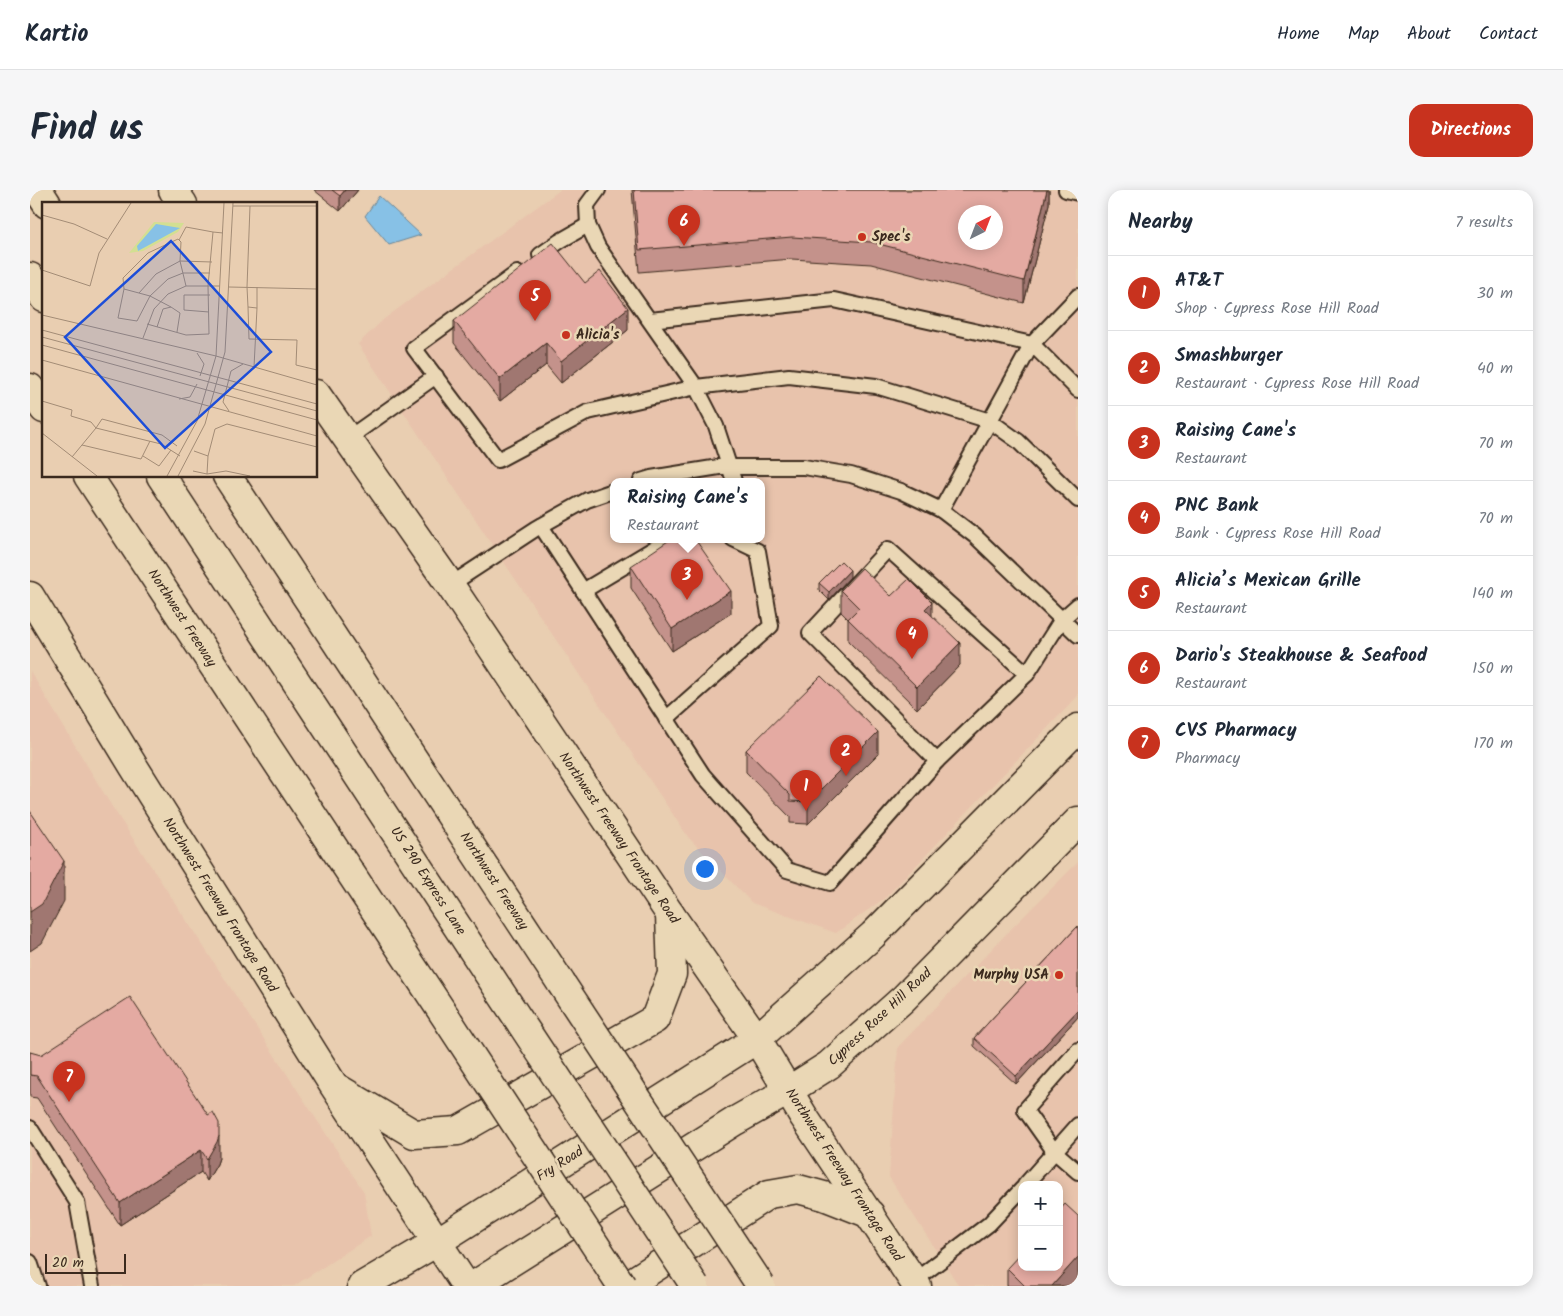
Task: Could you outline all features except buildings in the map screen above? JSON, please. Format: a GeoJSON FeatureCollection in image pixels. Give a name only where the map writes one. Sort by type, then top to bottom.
{"type":"FeatureCollection","features":[{"type":"Feature","properties":{"kind":"main road"},"geometry":{"type":"LineString","coordinates":[[38,190],[46,202]]}},
{"type":"Feature","properties":{"kind":"main road"},"geometry":{"type":"LineString","coordinates":[[173,190],[182,202]]}},
{"type":"Feature","properties":{"kind":"main road"},"geometry":{"type":"LineString","coordinates":[[30,277],[42,295]]}},
{"type":"Feature","properties":{"kind":"main road"},"geometry":{"type":"LineString","coordinates":[[30,388],[42,406]]}},
{"type":"Feature","properties":{"kind":"main road","name":"Northwest Freeway Frontage Road"},"geometry":{"type":"LineString","coordinates":[[318,397],[450,586],[670,914],[758,1039],[788,1091],[916,1284]]}},
{"type":"Feature","properties":{"kind":"main road","name":"Northwest Freeway"},"geometry":{"type":"LineString","coordinates":[[89,478],[622,1286]]}},
{"type":"Feature","properties":{"kind":"main road","name":"US 290 Express Lane"},"geometry":{"type":"LineString","coordinates":[[162,478],[695,1286]]}},
{"type":"Feature","properties":{"kind":"main road","name":"Northwest Freeway"},"geometry":{"type":"LineString","coordinates":[[228,478],[761,1286]]}},
{"type":"Feature","properties":{"kind":"main road","name":"Northwest Freeway Frontage Road"},"geometry":{"type":"LineString","coordinates":[[30,596],[134,767],[334,1086],[466,1286]]}},
{"type":"Feature","properties":{"kind":"main road"},"geometry":{"type":"LineString","coordinates":[[758,1039],[873,935],[1078,728]]}},
{"type":"Feature","properties":{"kind":"main road","name":"Cypress Rose Hill Road"},"geometry":{"type":"LineString","coordinates":[[473,1286],[829,1065],[903,999],[1078,821]]}},
{"type":"Feature","properties":{"kind":"main road"},"geometry":{"type":"LineString","coordinates":[[334,1086],[414,1134],[458,1131],[655,1018],[672,974],[670,914]]}},
{"type":"Feature","properties":{"kind":"main road","name":"Fry Road"},"geometry":{"type":"LineString","coordinates":[[362,1286],[437,1242],[758,1039]]}},
{"type":"Feature","properties":{"kind":"main road"},"geometry":{"type":"LineString","coordinates":[[626,1286],[769,1194],[798,1189],[824,1196],[870,1214]]}},
{"type":"Feature","properties":{"kind":"lane"},"geometry":{"type":"LineString","coordinates":[[598,190],[587,205],[588,225],[598,247],[696,387],[716,426],[733,478]]}},
{"type":"Feature","properties":{"kind":"lane"},"geometry":{"type":"LineString","coordinates":[[1066,190],[1078,193]]}},
{"type":"Feature","properties":{"kind":"lane"},"geometry":{"type":"LineString","coordinates":[[588,225],[560,241],[414,348],[498,460],[588,412],[696,387],[789,376],[876,386],[990,421],[1018,441],[1078,500]]}},
{"type":"Feature","properties":{"kind":"lane"},"geometry":{"type":"LineString","coordinates":[[940,510],[1032,344],[1078,296]]}},
{"type":"Feature","properties":{"kind":"lane"},"geometry":{"type":"LineString","coordinates":[[650,320],[834,300],[1032,344],[1078,390]]}},
{"type":"Feature","properties":{"kind":"lane"},"geometry":{"type":"LineString","coordinates":[[347,439],[436,376]]}},
{"type":"Feature","properties":{"kind":"lane"},"geometry":{"type":"LineString","coordinates":[[650,478],[719,467],[804,467],[851,475],[902,491],[940,510],[975,536],[1078,635]]}},
{"type":"Feature","properties":{"kind":"lane"},"geometry":{"type":"LineString","coordinates":[[450,586],[541,526],[587,500],[610,492]]}},
{"type":"Feature","properties":{"kind":"lane"},"geometry":{"type":"LineString","coordinates":[[541,526],[703,775],[787,870],[830,883],[937,761],[1026,674],[1062,619],[1078,605]]}},
{"type":"Feature","properties":{"kind":"lane"},"geometry":{"type":"LineString","coordinates":[[583,591],[663,543]]}},
{"type":"Feature","properties":{"kind":"lane"},"geometry":{"type":"LineString","coordinates":[[666,719],[770,626],[756,545]]}},
{"type":"Feature","properties":{"kind":"lane"},"geometry":{"type":"LineString","coordinates":[[937,761],[810,633],[888,549],[1026,674]]}},
{"type":"Feature","properties":{"kind":"lane"},"geometry":{"type":"LineString","coordinates":[[1078,1050],[1025,1110],[1054,1151],[1078,1172]]}},
{"type":"Feature","properties":{"kind":"lane"},"geometry":{"type":"LineString","coordinates":[[1028,1181],[1078,1125]]}},
{"type":"Feature","properties":{"kind":"lane"},"geometry":{"type":"LineString","coordinates":[[30,1128],[77,1202],[92,1286]]}},
{"type":"Feature","properties":{"kind":"lane"},"geometry":{"type":"LineString","coordinates":[[916,1284],[988,1224],[1018,1193]]}},
{"type":"Feature","properties":{"kind":"lane"},"geometry":{"type":"LineString","coordinates":[[30,1262],[38,1286]]}},
{"type":"Feature","properties":{"kind":"shaded area"},"geometry":{"type":"Polygon","coordinates":[[[560,190],[1078,190],[1078,696],[886,897],[836,933],[752,903],[688,837],[358,344],[384,319],[560,190]]]}},
{"type":"Feature","properties":{"kind":"shaded area"},"geometry":{"type":"Polygon","coordinates":[[[30,671],[111,805],[364,1192],[371,1236],[294,1286],[30,1286],[30,671]]]}},
{"type":"Feature","properties":{"kind":"shaded area"},"geometry":{"type":"Polygon","coordinates":[[[1078,862],[1078,1286],[959,1286],[889,1177],[898,1047],[1078,862]]]}},
{"type":"Feature","properties":{"kind":"water"},"geometry":{"type":"Polygon","coordinates":[[[379,196],[421,235],[389,245],[365,216],[379,196]]]}},
{"type":"Feature","properties":{"kind":"place","name":"Spec's"},"geometry":{"type":"Point","coordinates":[862,237]}},
{"type":"Feature","properties":{"kind":"place","name":"Dario's Steakhouse & Seafood"},"geometry":{"type":"Point","coordinates":[684,246]}},
{"type":"Feature","properties":{"kind":"place","name":"Alicia’s Mexican Grille"},"geometry":{"type":"Point","coordinates":[535,321]}},
{"type":"Feature","properties":{"kind":"place","name":"Alicia's"},"geometry":{"type":"Point","coordinates":[566,335]}},
{"type":"Feature","properties":{"kind":"place","name":"Raising Cane's"},"geometry":{"type":"Point","coordinates":[687,600]}},
{"type":"Feature","properties":{"kind":"place","name":"PNC Bank"},"geometry":{"type":"Point","coordinates":[912,659]}},
{"type":"Feature","properties":{"kind":"place","name":"Smashburger"},"geometry":{"type":"Point","coordinates":[846,776]}},
{"type":"Feature","properties":{"kind":"place","name":"AT&T"},"geometry":{"type":"Point","coordinates":[806,811]}},
{"type":"Feature","properties":{"kind":"place","name":"Murphy USA"},"geometry":{"type":"Point","coordinates":[1059,975]}},
{"type":"Feature","properties":{"kind":"place","name":"CVS Pharmacy"},"geometry":{"type":"Point","coordinates":[69,1102]}}]}
